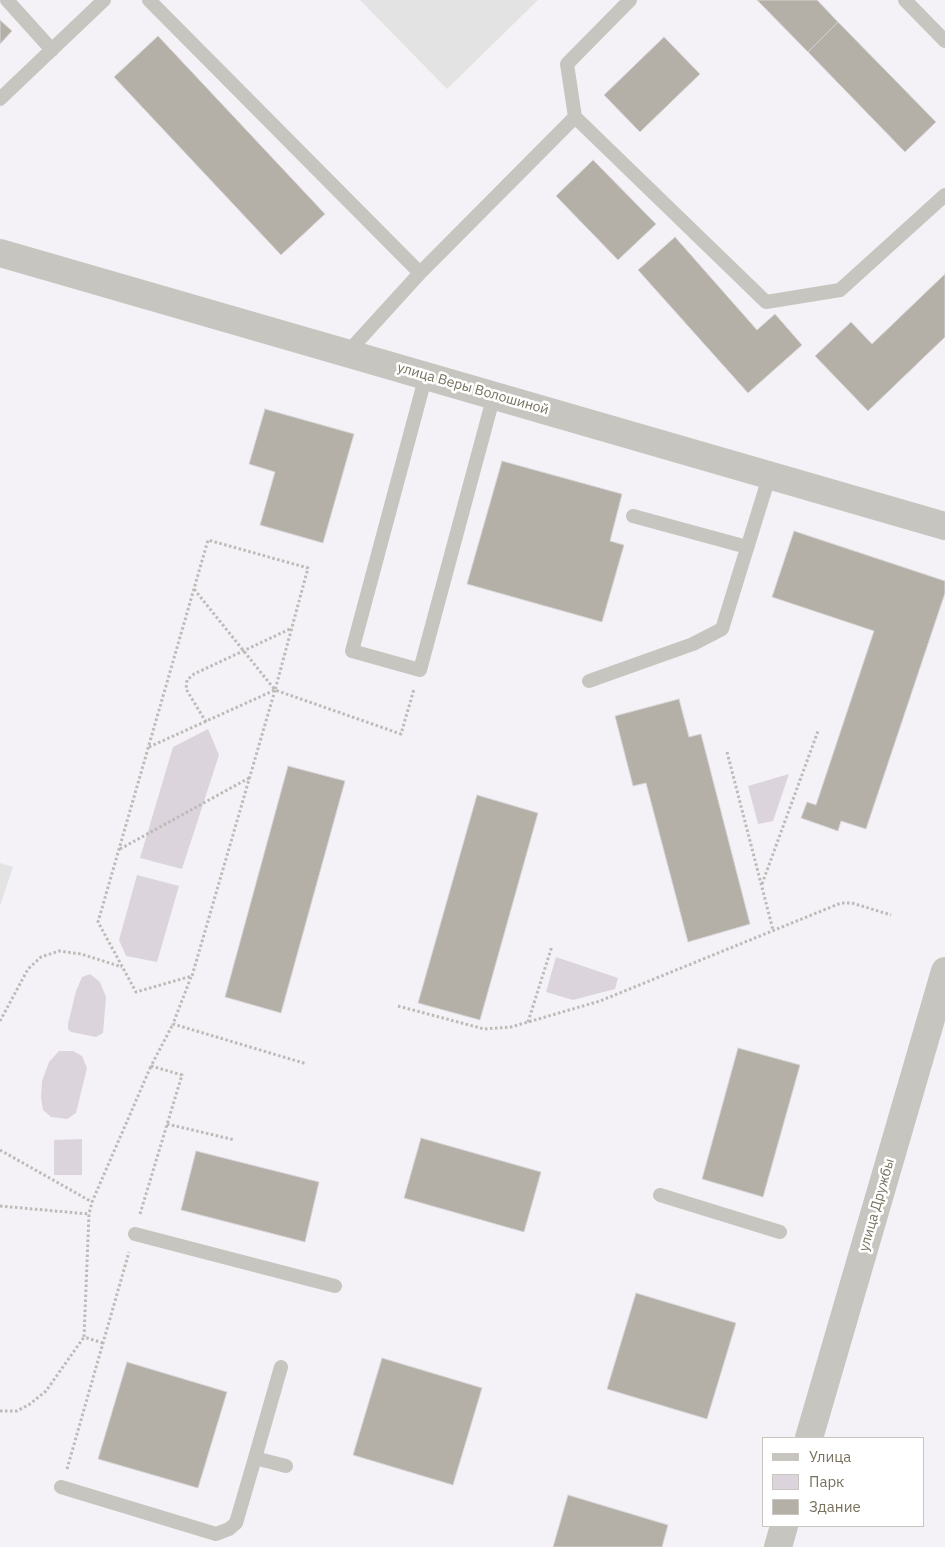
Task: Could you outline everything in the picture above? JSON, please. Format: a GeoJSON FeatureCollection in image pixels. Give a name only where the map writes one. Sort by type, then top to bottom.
{"type":"FeatureCollection","features":[{"type":"Feature","properties":{"kind":"street","name":"улица Веры Волошиной"},"geometry":{"type":"LineString","coordinates":[[0,253],[945,526]]}},
{"type":"Feature","properties":{"kind":"street","name":"улица Дружбы"},"geometry":{"type":"LineString","coordinates":[[809,1437],[945,971]]}},
{"type":"Feature","properties":{"kind":"street"},"geometry":{"type":"LineString","coordinates":[[778,1547],[784,1527]]}},
{"type":"Feature","properties":{"kind":"lane"},"geometry":{"type":"LineString","coordinates":[[7,0],[52,50]]}},
{"type":"Feature","properties":{"kind":"lane"},"geometry":{"type":"LineString","coordinates":[[0,99],[104,0]]}},
{"type":"Feature","properties":{"kind":"lane"},"geometry":{"type":"LineString","coordinates":[[149,0],[420,273]]}},
{"type":"Feature","properties":{"kind":"lane"},"geometry":{"type":"LineString","coordinates":[[630,0],[567,64],[575,117],[766,302],[840,290],[945,195]]}},
{"type":"Feature","properties":{"kind":"lane"},"geometry":{"type":"LineString","coordinates":[[905,0],[945,41]]}},
{"type":"Feature","properties":{"kind":"lane"},"geometry":{"type":"LineString","coordinates":[[348,352],[420,273],[575,117]]}},
{"type":"Feature","properties":{"kind":"lane"},"geometry":{"type":"LineString","coordinates":[[426,375],[352,651],[420,670],[494,395]]}},
{"type":"Feature","properties":{"kind":"lane"},"geometry":{"type":"LineString","coordinates":[[589,681],[693,644],[722,629],[770,474]]}},
{"type":"Feature","properties":{"kind":"lane"},"geometry":{"type":"LineString","coordinates":[[633,516],[747,547]]}},
{"type":"Feature","properties":{"kind":"lane"},"geometry":{"type":"LineString","coordinates":[[660,1195],[780,1232]]}},
{"type":"Feature","properties":{"kind":"lane"},"geometry":{"type":"LineString","coordinates":[[134,1234],[335,1286]]}},
{"type":"Feature","properties":{"kind":"lane"},"geometry":{"type":"LineString","coordinates":[[61,1487],[216,1534],[230,1530],[236,1523],[281,1367]]}},
{"type":"Feature","properties":{"kind":"lane"},"geometry":{"type":"LineString","coordinates":[[255,1458],[286,1466]]}},
{"type":"Feature","properties":{"kind":"path"},"geometry":{"type":"LineString","coordinates":[[0,1411],[17,1411],[46,1391],[84,1337],[89,1214],[92,1202],[192,976],[275,690],[308,568],[208,540],[98,922],[136,992],[192,976]]}},
{"type":"Feature","properties":{"kind":"path"},"geometry":{"type":"LineString","coordinates":[[194,589],[275,690],[400,734],[420,670]]}},
{"type":"Feature","properties":{"kind":"path"},"geometry":{"type":"LineString","coordinates":[[206,722],[186,689],[187,680],[194,674],[292,628]]}},
{"type":"Feature","properties":{"kind":"path"},"geometry":{"type":"LineString","coordinates":[[148,748],[275,690]]}},
{"type":"Feature","properties":{"kind":"path"},"geometry":{"type":"LineString","coordinates":[[761,884],[818,730]]}},
{"type":"Feature","properties":{"kind":"path"},"geometry":{"type":"LineString","coordinates":[[727,752],[773,931]]}},
{"type":"Feature","properties":{"kind":"path"},"geometry":{"type":"LineString","coordinates":[[119,849],[249,778]]}},
{"type":"Feature","properties":{"kind":"path"},"geometry":{"type":"LineString","coordinates":[[398,1006],[484,1029],[511,1027],[600,1001],[841,903],[852,903],[891,915]]}},
{"type":"Feature","properties":{"kind":"path"},"geometry":{"type":"LineString","coordinates":[[528,1022],[552,946]]}},
{"type":"Feature","properties":{"kind":"path"},"geometry":{"type":"LineString","coordinates":[[0,1021],[28,969],[42,956],[58,951],[81,954],[122,967]]}},
{"type":"Feature","properties":{"kind":"path"},"geometry":{"type":"LineString","coordinates":[[172,1024],[307,1064]]}},
{"type":"Feature","properties":{"kind":"path"},"geometry":{"type":"LineString","coordinates":[[61,1487],[182,1075],[151,1066]]}},
{"type":"Feature","properties":{"kind":"path"},"geometry":{"type":"LineString","coordinates":[[167,1124],[234,1140]]}},
{"type":"Feature","properties":{"kind":"path"},"geometry":{"type":"LineString","coordinates":[[0,1150],[92,1202]]}},
{"type":"Feature","properties":{"kind":"path"},"geometry":{"type":"LineString","coordinates":[[0,1206],[89,1214]]}},
{"type":"Feature","properties":{"kind":"path"},"geometry":{"type":"LineString","coordinates":[[84,1337],[103,1343]]}},
{"type":"Feature","properties":{"kind":"shaded area"},"geometry":{"type":"Polygon","coordinates":[[[360,0],[538,0],[447,89],[360,0]]]}},
{"type":"Feature","properties":{"kind":"shaded area"},"geometry":{"type":"Polygon","coordinates":[[[0,863],[13,867],[0,906],[0,863]]]}},
{"type":"Feature","properties":{"kind":"green space"},"geometry":{"type":"Polygon","coordinates":[[[208,729],[219,755],[182,869],[140,858],[173,747],[208,729]]]}},
{"type":"Feature","properties":{"kind":"green space"},"geometry":{"type":"Polygon","coordinates":[[[789,774],[773,821],[758,824],[748,786],[789,774]]]}},
{"type":"Feature","properties":{"kind":"green space"},"geometry":{"type":"Polygon","coordinates":[[[137,875],[179,886],[157,962],[126,956],[119,940],[137,875]]]}},
{"type":"Feature","properties":{"kind":"green space"},"geometry":{"type":"Polygon","coordinates":[[[556,957],[618,978],[615,989],[573,1000],[546,992],[556,957]]]}},
{"type":"Feature","properties":{"kind":"green space"},"geometry":{"type":"Polygon","coordinates":[[[90,974],[100,982],[106,997],[103,1033],[96,1037],[71,1032],[68,1029],[76,991],[82,977],[90,974]]]}},
{"type":"Feature","properties":{"kind":"green space"},"geometry":{"type":"Polygon","coordinates":[[[59,1051],[73,1051],[82,1056],[87,1068],[76,1113],[67,1119],[51,1117],[43,1110],[41,1098],[42,1081],[49,1062],[59,1051]]]}},
{"type":"Feature","properties":{"kind":"green space"},"geometry":{"type":"Polygon","coordinates":[[[82,1139],[82,1175],[54,1175],[54,1140],[82,1139]]]}},
{"type":"Feature","properties":{"kind":"building"},"geometry":{"type":"Polygon","coordinates":[[[757,0],[817,0],[838,22],[808,52],[757,0]]]}},
{"type":"Feature","properties":{"kind":"building"},"geometry":{"type":"Polygon","coordinates":[[[0,20],[12,31],[0,44],[0,20]]]}},
{"type":"Feature","properties":{"kind":"building"},"geometry":{"type":"Polygon","coordinates":[[[838,22],[936,122],[905,152],[808,52],[838,22]]]}},
{"type":"Feature","properties":{"kind":"building"},"geometry":{"type":"Polygon","coordinates":[[[158,36],[325,214],[281,255],[114,77],[158,36]]]}},
{"type":"Feature","properties":{"kind":"building"},"geometry":{"type":"Polygon","coordinates":[[[664,37],[700,74],[640,132],[604,95],[664,37]]]}},
{"type":"Feature","properties":{"kind":"building"},"geometry":{"type":"Polygon","coordinates":[[[593,160],[656,224],[618,260],[556,196],[593,160]]]}},
{"type":"Feature","properties":{"kind":"building"},"geometry":{"type":"Polygon","coordinates":[[[675,237],[757,330],[775,314],[802,345],[748,393],[638,270],[675,237]]]}},
{"type":"Feature","properties":{"kind":"building"},"geometry":{"type":"Polygon","coordinates":[[[945,274],[945,337],[868,411],[815,356],[851,322],[872,344],[945,274]]]}},
{"type":"Feature","properties":{"kind":"building"},"geometry":{"type":"Polygon","coordinates":[[[265,409],[354,434],[323,543],[260,525],[275,472],[249,464],[265,409]]]}},
{"type":"Feature","properties":{"kind":"building"},"geometry":{"type":"Polygon","coordinates":[[[502,461],[622,494],[610,541],[624,545],[602,622],[467,584],[502,461]]]}},
{"type":"Feature","properties":{"kind":"building"},"geometry":{"type":"Polygon","coordinates":[[[794,531],[945,581],[945,593],[866,829],[841,821],[838,831],[801,818],[807,802],[816,805],[874,631],[772,597],[794,531]]]}},
{"type":"Feature","properties":{"kind":"building"},"geometry":{"type":"Polygon","coordinates":[[[679,699],[689,737],[701,734],[750,924],[688,942],[646,783],[633,786],[615,716],[679,699]]]}},
{"type":"Feature","properties":{"kind":"building"},"geometry":{"type":"Polygon","coordinates":[[[288,766],[345,781],[281,1013],[225,997],[288,766]]]}},
{"type":"Feature","properties":{"kind":"building"},"geometry":{"type":"Polygon","coordinates":[[[477,795],[538,813],[480,1020],[418,1003],[477,795]]]}},
{"type":"Feature","properties":{"kind":"building"},"geometry":{"type":"Polygon","coordinates":[[[738,1048],[800,1065],[763,1197],[702,1179],[738,1048]]]}},
{"type":"Feature","properties":{"kind":"building"},"geometry":{"type":"Polygon","coordinates":[[[421,1138],[541,1172],[524,1232],[404,1198],[421,1138]]]}},
{"type":"Feature","properties":{"kind":"building"},"geometry":{"type":"Polygon","coordinates":[[[196,1151],[319,1182],[305,1242],[181,1210],[196,1151]]]}},
{"type":"Feature","properties":{"kind":"building"},"geometry":{"type":"Polygon","coordinates":[[[636,1293],[736,1323],[707,1419],[607,1389],[636,1293]]]}},
{"type":"Feature","properties":{"kind":"building"},"geometry":{"type":"Polygon","coordinates":[[[382,1358],[482,1388],[453,1485],[353,1455],[382,1358]]]}},
{"type":"Feature","properties":{"kind":"building"},"geometry":{"type":"Polygon","coordinates":[[[127,1362],[227,1392],[198,1488],[98,1459],[127,1362]]]}},
{"type":"Feature","properties":{"kind":"building"},"geometry":{"type":"Polygon","coordinates":[[[568,1495],[668,1525],[662,1547],[553,1547],[568,1495]]]}}]}
